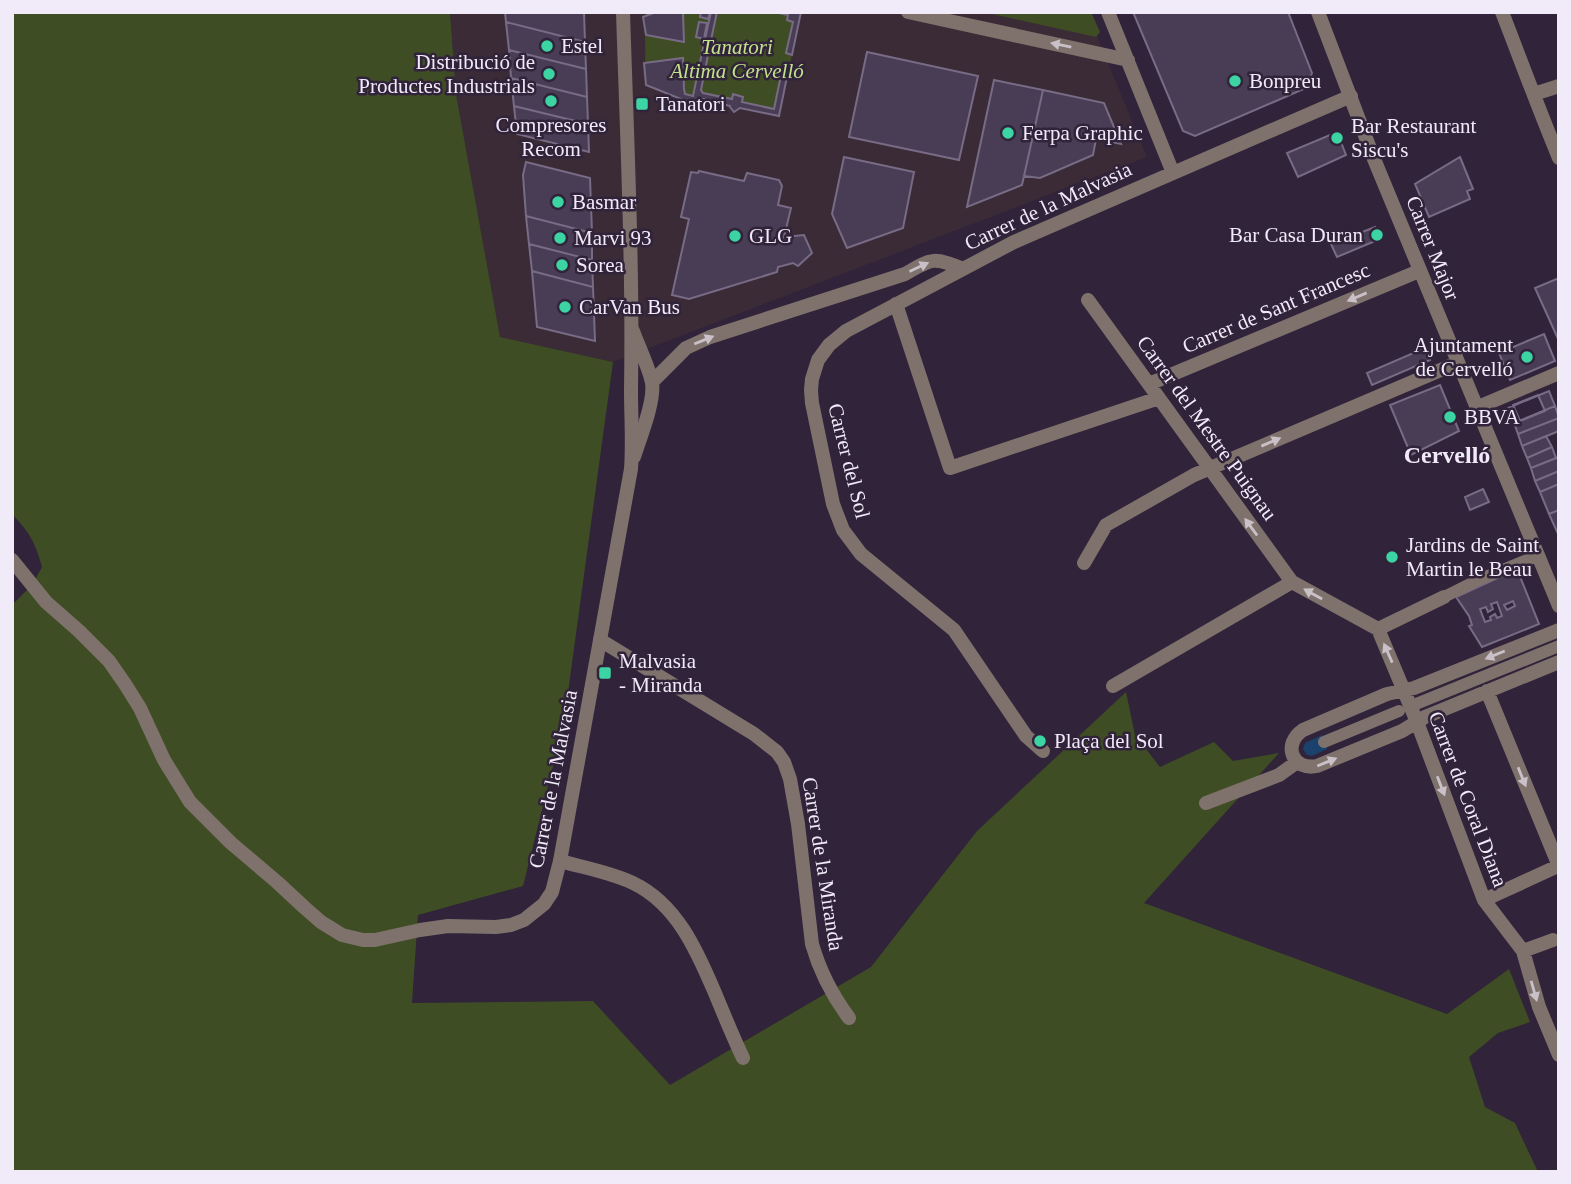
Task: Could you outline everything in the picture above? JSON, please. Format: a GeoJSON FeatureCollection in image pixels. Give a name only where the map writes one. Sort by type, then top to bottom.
{"type":"FeatureCollection","features":[{"type":"Feature","properties":{"kind":"street"},"geometry":{"type":"LineString","coordinates":[[623,12],[633,331],[631,470]]}},
{"type":"Feature","properties":{"kind":"street"},"geometry":{"type":"LineString","coordinates":[[908,12],[1128,60]]}},
{"type":"Feature","properties":{"kind":"street"},"geometry":{"type":"LineString","coordinates":[[1108,12],[1173,173]]}},
{"type":"Feature","properties":{"kind":"street","name":"Carrer Major"},"geometry":{"type":"LineString","coordinates":[[1318,12],[1419,271],[1559,606]]}},
{"type":"Feature","properties":{"kind":"street"},"geometry":{"type":"LineString","coordinates":[[1502,12],[1559,158]]}},
{"type":"Feature","properties":{"kind":"street"},"geometry":{"type":"LineString","coordinates":[[1534,94],[1559,86]]}},
{"type":"Feature","properties":{"kind":"street","name":"Carrer de la Malvasia"},"geometry":{"type":"LineString","coordinates":[[652,382],[686,348],[710,337],[905,274],[934,261],[944,260],[962,269],[1014,242],[1350,96]]}},
{"type":"Feature","properties":{"kind":"street","name":"Carrer del Sol"},"geometry":{"type":"LineString","coordinates":[[962,269],[835,339],[814,369],[812,403],[842,530],[861,554],[954,630],[1026,736],[1043,751]]}},
{"type":"Feature","properties":{"kind":"street","name":"Carrer de Sant Francesc"},"geometry":{"type":"LineString","coordinates":[[1149,384],[1419,271]]}},
{"type":"Feature","properties":{"kind":"street","name":"Carrer del Mestre Puignau"},"geometry":{"type":"LineString","coordinates":[[1088,300],[1292,582]]}},
{"type":"Feature","properties":{"kind":"street"},"geometry":{"type":"LineString","coordinates":[[896,304],[950,468],[1159,398]]}},
{"type":"Feature","properties":{"kind":"street","name":"Carrer de la Malvasia"},"geometry":{"type":"LineString","coordinates":[[12,560],[46,601],[109,661],[135,700],[164,761],[190,802],[231,843],[321,922],[353,939],[375,940],[448,926],[511,925],[524,920],[544,904],[552,892],[561,861],[631,470],[651,395],[652,382],[633,331]]}},
{"type":"Feature","properties":{"kind":"street"},"geometry":{"type":"LineString","coordinates":[[1084,564],[1106,525],[1194,475],[1457,363]]}},
{"type":"Feature","properties":{"kind":"street"},"geometry":{"type":"LineString","coordinates":[[1476,408],[1559,373]]}},
{"type":"Feature","properties":{"kind":"street"},"geometry":{"type":"LineString","coordinates":[[1113,686],[1292,582],[1378,629],[1536,555]]}},
{"type":"Feature","properties":{"kind":"street","name":"Carrer de Coral Diana"},"geometry":{"type":"LineString","coordinates":[[1378,629],[1416,704],[1484,900],[1523,951],[1539,1007],[1559,1055]]}},
{"type":"Feature","properties":{"kind":"street","name":"Carrer de la Miranda"},"geometry":{"type":"LineString","coordinates":[[600,640],[754,734],[777,752],[784,762],[790,779],[798,824],[812,944],[825,981],[849,1018]]}},
{"type":"Feature","properties":{"kind":"street"},"geometry":{"type":"LineString","coordinates":[[1557,646],[1487,691],[1425,717],[1416,704],[1414,688],[1557,646]]}},
{"type":"Feature","properties":{"kind":"street"},"geometry":{"type":"LineString","coordinates":[[1484,900],[1559,866],[1487,691]]}},
{"type":"Feature","properties":{"kind":"street"},"geometry":{"type":"LineString","coordinates":[[1387,694],[1416,704],[1402,731],[1317,766],[1306,767],[1297,762],[1293,755],[1294,737],[1303,730],[1387,694]]}},
{"type":"Feature","properties":{"kind":"street"},"geometry":{"type":"LineString","coordinates":[[1389,699],[1397,712],[1399,726]]}},
{"type":"Feature","properties":{"kind":"street"},"geometry":{"type":"LineString","coordinates":[[1324,742],[1397,712]]}},
{"type":"Feature","properties":{"kind":"street"},"geometry":{"type":"LineString","coordinates":[[1206,803],[1279,775],[1297,762]]}},
{"type":"Feature","properties":{"kind":"street"},"geometry":{"type":"LineString","coordinates":[[561,861],[634,883],[673,915],[699,958],[743,1058]]}},
{"type":"Feature","properties":{"kind":"street"},"geometry":{"type":"LineString","coordinates":[[1523,951],[1553,940]]}},
{"type":"Feature","properties":{"kind":"shaded area"},"geometry":{"type":"Polygon","coordinates":[[[450,12],[1087,12],[1147,157],[613,362],[500,337],[456,94],[450,12]]]}},
{"type":"Feature","properties":{"kind":"green space"},"geometry":{"type":"Polygon","coordinates":[[[12,12],[450,12],[456,94],[500,337],[613,362],[564,722],[523,886],[418,915],[412,1003],[593,1001],[670,1085],[871,967],[977,831],[1126,692],[1135,735],[1160,767],[1214,742],[1233,761],[1279,753],[1144,903],[1447,1014],[1509,969],[1530,1022],[1498,1033],[1469,1057],[1485,1107],[1515,1123],[1538,1172],[12,1172],[12,605],[32,585],[42,567],[31,538],[12,514],[12,12]]]}},
{"type":"Feature","properties":{"kind":"green space","name":"Tanatori Altima Cervelló"},"geometry":{"type":"Polygon","coordinates":[[[649,12],[801,12],[779,116],[741,108],[734,112],[730,105],[704,99],[702,105],[691,103],[646,85],[643,17],[649,12]]]}},
{"type":"Feature","properties":{"kind":"green space"},"geometry":{"type":"Polygon","coordinates":[[[983,12],[1091,12],[1100,32],[1096,37],[983,12]]]}},
{"type":"Feature","properties":{"kind":"water"},"geometry":{"type":"Polygon","coordinates":[[[1322,735],[1327,749],[1312,756],[1307,755],[1303,749],[1305,743],[1322,735]]]}},
{"type":"Feature","properties":{"kind":"building"},"geometry":{"type":"Polygon","coordinates":[[[505,12],[584,12],[585,42],[506,22],[505,12]]]}},
{"type":"Feature","properties":{"kind":"building"},"geometry":{"type":"Polygon","coordinates":[[[656,12],[683,12],[684,42],[646,35],[643,17],[656,12]]]}},
{"type":"Feature","properties":{"kind":"building"},"geometry":{"type":"Polygon","coordinates":[[[701,12],[710,12],[708,19],[700,17],[701,12]]]}},
{"type":"Feature","properties":{"kind":"building"},"geometry":{"type":"Polygon","coordinates":[[[711,12],[717,12],[711,40],[705,39],[711,12]]]}},
{"type":"Feature","properties":{"kind":"building"},"geometry":{"type":"Polygon","coordinates":[[[774,12],[801,12],[792,55],[786,53],[793,22],[787,20],[788,15],[774,12]]]}},
{"type":"Feature","properties":{"kind":"building","name":"Bonpreu"},"geometry":{"type":"Polygon","coordinates":[[[1133,12],[1288,12],[1312,73],[1306,88],[1195,136],[1183,131],[1133,12]]]}},
{"type":"Feature","properties":{"kind":"building","name":"Estel"},"geometry":{"type":"Polygon","coordinates":[[[506,22],[585,42],[586,69],[509,50],[506,22]]]}},
{"type":"Feature","properties":{"kind":"building"},"geometry":{"type":"Polygon","coordinates":[[[699,22],[707,23],[704,39],[696,37],[699,22]]]}},
{"type":"Feature","properties":{"kind":"building"},"geometry":{"type":"Polygon","coordinates":[[[703,48],[709,50],[701,90],[703,93],[732,99],[733,94],[743,97],[742,102],[774,109],[782,70],[788,72],[779,116],[740,108],[734,112],[730,106],[703,99],[702,105],[691,103],[646,85],[644,63],[683,58],[685,94],[693,96],[703,48]]]}},
{"type":"Feature","properties":{"kind":"building","name":"Distribució de Productes Industrials"},"geometry":{"type":"Polygon","coordinates":[[[509,50],[586,69],[587,97],[511,78],[509,50]]]}},
{"type":"Feature","properties":{"kind":"building"},"geometry":{"type":"Polygon","coordinates":[[[867,52],[978,76],[959,160],[849,137],[867,52]]]}},
{"type":"Feature","properties":{"kind":"building","name":"Compresores Recom"},"geometry":{"type":"Polygon","coordinates":[[[511,78],[587,97],[588,124],[514,106],[511,78]]]}},
{"type":"Feature","properties":{"kind":"building","name":"Ferpa Graphic"},"geometry":{"type":"Polygon","coordinates":[[[994,80],[1043,90],[1022,185],[967,207],[994,80]]]}},
{"type":"Feature","properties":{"kind":"building"},"geometry":{"type":"Polygon","coordinates":[[[1043,90],[1104,103],[1121,144],[1096,139],[1093,155],[1040,178],[1024,176],[1043,90]]]}},
{"type":"Feature","properties":{"kind":"building"},"geometry":{"type":"Polygon","coordinates":[[[514,106],[588,124],[589,152],[517,134],[514,106]]]}},
{"type":"Feature","properties":{"kind":"building"},"geometry":{"type":"Polygon","coordinates":[[[1337,132],[1346,155],[1298,177],[1287,153],[1337,132]]]}},
{"type":"Feature","properties":{"kind":"building"},"geometry":{"type":"Polygon","coordinates":[[[844,157],[914,172],[903,228],[847,248],[832,214],[844,157]]]}},
{"type":"Feature","properties":{"kind":"building"},"geometry":{"type":"Polygon","coordinates":[[[1460,157],[1473,189],[1467,191],[1470,199],[1429,217],[1415,184],[1460,157]]]}},
{"type":"Feature","properties":{"kind":"building","name":"Basmar"},"geometry":{"type":"Polygon","coordinates":[[[526,162],[590,178],[592,233],[526,216],[523,175],[526,162]]]}},
{"type":"Feature","properties":{"kind":"building","name":"GLG"},"geometry":{"type":"Polygon","coordinates":[[[699,171],[744,181],[747,173],[779,180],[782,186],[778,205],[791,208],[784,237],[804,235],[812,253],[798,266],[793,263],[778,267],[777,272],[689,299],[672,295],[689,219],[681,217],[691,172],[699,171]]]}},
{"type":"Feature","properties":{"kind":"building","name":"Marvi 93"},"geometry":{"type":"Polygon","coordinates":[[[526,216],[592,233],[592,260],[529,244],[526,216]]]}},
{"type":"Feature","properties":{"kind":"building"},"geometry":{"type":"Polygon","coordinates":[[[1375,227],[1380,239],[1337,257],[1331,244],[1375,227]]]}},
{"type":"Feature","properties":{"kind":"building","name":"Sorea"},"geometry":{"type":"Polygon","coordinates":[[[529,244],[592,260],[593,287],[532,271],[529,244]]]}},
{"type":"Feature","properties":{"kind":"building","name":"CarVan Bus"},"geometry":{"type":"Polygon","coordinates":[[[532,271],[593,287],[595,341],[537,327],[532,271]]]}},
{"type":"Feature","properties":{"kind":"building"},"geometry":{"type":"Polygon","coordinates":[[[1559,278],[1559,341],[1535,288],[1559,278]]]}},
{"type":"Feature","properties":{"kind":"building","name":"Ajuntament de Cervelló"},"geometry":{"type":"Polygon","coordinates":[[[1544,334],[1555,361],[1510,380],[1499,353],[1544,334]]]}},
{"type":"Feature","properties":{"kind":"building"},"geometry":{"type":"Polygon","coordinates":[[[1425,348],[1430,360],[1372,385],[1367,373],[1425,348]]]}},
{"type":"Feature","properties":{"kind":"building"},"geometry":{"type":"Polygon","coordinates":[[[1440,385],[1459,431],[1411,455],[1390,405],[1440,385]]]}},
{"type":"Feature","properties":{"kind":"building"},"geometry":{"type":"Polygon","coordinates":[[[1549,391],[1555,406],[1514,423],[1508,408],[1549,391]]]}},
{"type":"Feature","properties":{"kind":"building"},"geometry":{"type":"Polygon","coordinates":[[[1538,395],[1545,411],[1520,421],[1513,405],[1538,395]]]}},
{"type":"Feature","properties":{"kind":"building"},"geometry":{"type":"Polygon","coordinates":[[[1555,406],[1559,418],[1518,434],[1514,423],[1555,406]]]}},
{"type":"Feature","properties":{"kind":"building"},"geometry":{"type":"Polygon","coordinates":[[[1559,418],[1559,431],[1522,446],[1518,434],[1559,418]]]}},
{"type":"Feature","properties":{"kind":"building"},"geometry":{"type":"Polygon","coordinates":[[[1546,436],[1552,447],[1527,458],[1522,446],[1546,436]]]}},
{"type":"Feature","properties":{"kind":"building"},"geometry":{"type":"Polygon","coordinates":[[[1552,447],[1556,458],[1531,468],[1527,458],[1552,447]]]}},
{"type":"Feature","properties":{"kind":"building"},"geometry":{"type":"Polygon","coordinates":[[[1559,457],[1559,471],[1535,481],[1531,468],[1559,457]]]}},
{"type":"Feature","properties":{"kind":"building"},"geometry":{"type":"Polygon","coordinates":[[[1559,471],[1559,484],[1540,492],[1535,481],[1559,471]]]}},
{"type":"Feature","properties":{"kind":"building"},"geometry":{"type":"Polygon","coordinates":[[[1559,484],[1559,510],[1549,514],[1540,492],[1559,484]]]}},
{"type":"Feature","properties":{"kind":"building"},"geometry":{"type":"Polygon","coordinates":[[[1483,489],[1489,502],[1470,510],[1465,497],[1483,489]]]}},
{"type":"Feature","properties":{"kind":"building"},"geometry":{"type":"Polygon","coordinates":[[[1559,510],[1559,536],[1549,514],[1559,510]]]}},
{"type":"Feature","properties":{"kind":"building"},"geometry":{"type":"Polygon","coordinates":[[[1517,569],[1539,624],[1482,647],[1469,626],[1472,625],[1469,616],[1456,597],[1517,569]],[[1513,601],[1504,605],[1507,610],[1515,606],[1513,601]],[[1497,602],[1491,604],[1493,609],[1488,612],[1486,607],[1480,609],[1485,622],[1491,620],[1490,617],[1495,614],[1497,618],[1502,616],[1497,602]]]}},
{"type":"Feature","properties":{"kind":"place","name":"Estel"},"geometry":{"type":"Point","coordinates":[547,46]}},
{"type":"Feature","properties":{"kind":"place","name":"Distribució de Productes Industrials"},"geometry":{"type":"Point","coordinates":[549,74]}},
{"type":"Feature","properties":{"kind":"place","name":"Bonpreu"},"geometry":{"type":"Point","coordinates":[1235,81]}},
{"type":"Feature","properties":{"kind":"place","name":"Compresores Recom"},"geometry":{"type":"Point","coordinates":[551,101]}},
{"type":"Feature","properties":{"kind":"place","name":"Tanatori"},"geometry":{"type":"Point","coordinates":[642,104]}},
{"type":"Feature","properties":{"kind":"place","name":"Ferpa Graphic"},"geometry":{"type":"Point","coordinates":[1008,133]}},
{"type":"Feature","properties":{"kind":"place","name":"Bar Restaurant Siscu's"},"geometry":{"type":"Point","coordinates":[1337,138]}},
{"type":"Feature","properties":{"kind":"place","name":"Basmar"},"geometry":{"type":"Point","coordinates":[558,202]}},
{"type":"Feature","properties":{"kind":"place","name":"Bar Casa Duran"},"geometry":{"type":"Point","coordinates":[1377,235]}},
{"type":"Feature","properties":{"kind":"place","name":"GLG"},"geometry":{"type":"Point","coordinates":[735,236]}},
{"type":"Feature","properties":{"kind":"place","name":"Marvi 93"},"geometry":{"type":"Point","coordinates":[560,238]}},
{"type":"Feature","properties":{"kind":"place","name":"Sorea"},"geometry":{"type":"Point","coordinates":[562,265]}},
{"type":"Feature","properties":{"kind":"place","name":"CarVan Bus"},"geometry":{"type":"Point","coordinates":[565,307]}},
{"type":"Feature","properties":{"kind":"place","name":"Ajuntament de Cervelló"},"geometry":{"type":"Point","coordinates":[1527,357]}},
{"type":"Feature","properties":{"kind":"place","name":"BBVA"},"geometry":{"type":"Point","coordinates":[1450,417]}},
{"type":"Feature","properties":{"kind":"place","name":"Jardins de Saint Martin le Beau"},"geometry":{"type":"Point","coordinates":[1392,557]}},
{"type":"Feature","properties":{"kind":"place","name":"Malvasia - Miranda"},"geometry":{"type":"Point","coordinates":[605,673]}},
{"type":"Feature","properties":{"kind":"place","name":"Plaça del Sol"},"geometry":{"type":"Point","coordinates":[1040,741]}},
{"type":"Feature","properties":{"kind":"district","name":"Cervelló"},"geometry":{"type":"Point","coordinates":[1447,455]}}]}
